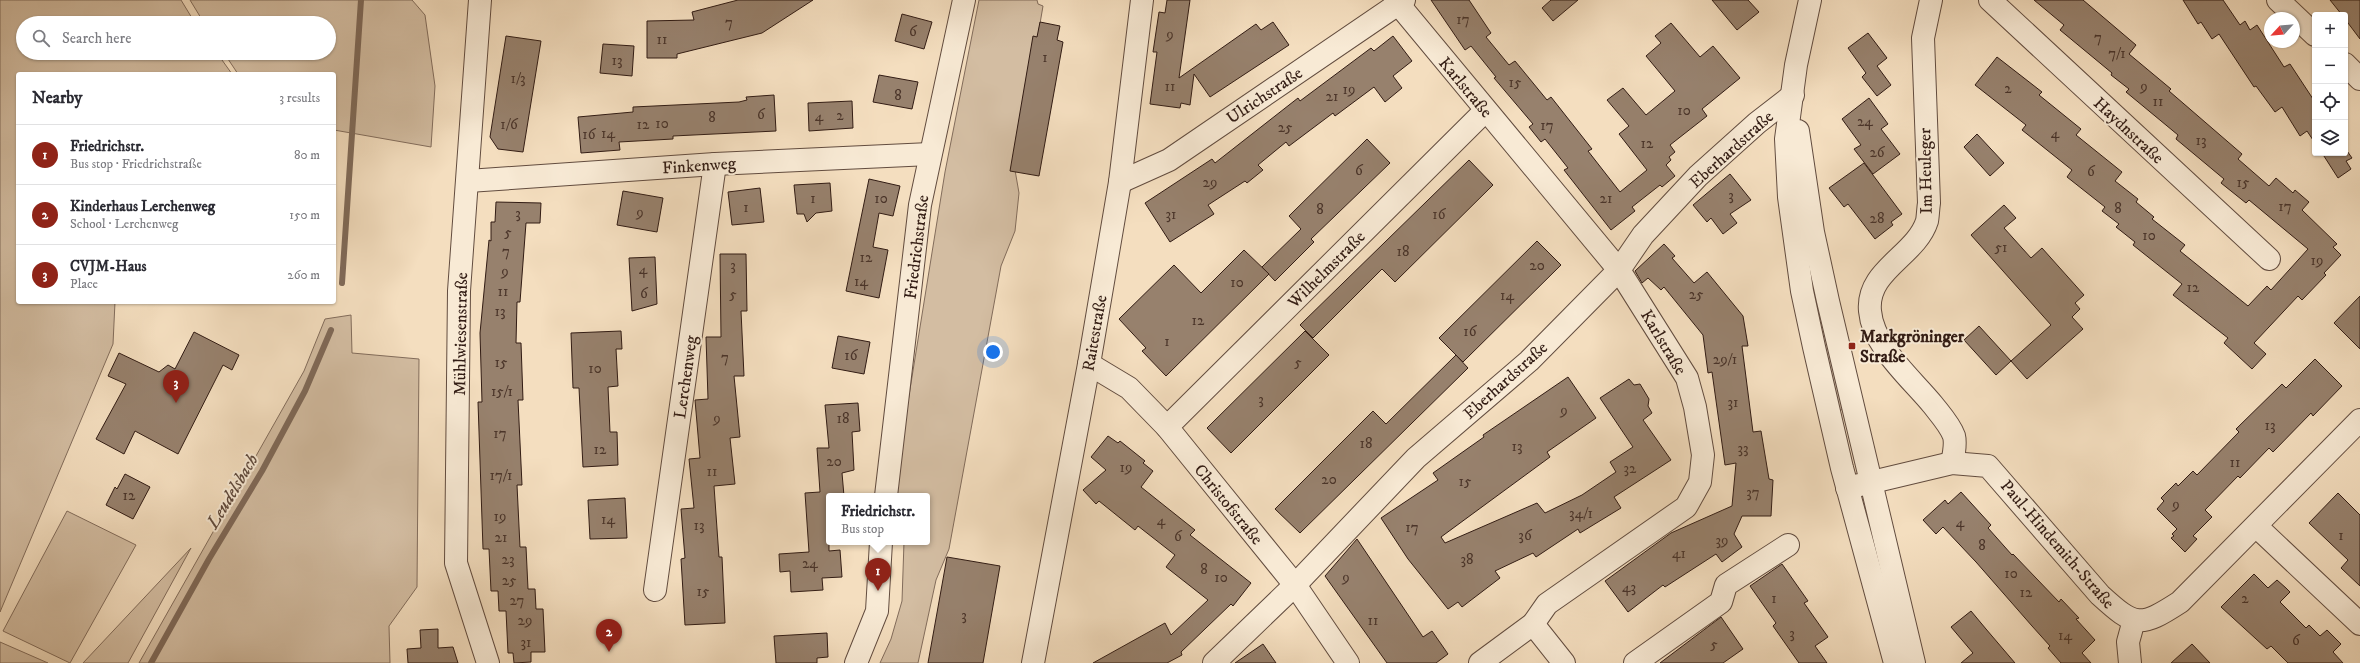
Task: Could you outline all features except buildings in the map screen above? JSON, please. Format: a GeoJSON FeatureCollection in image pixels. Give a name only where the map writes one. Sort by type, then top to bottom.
{"type":"FeatureCollection","features":[{"type":"Feature","properties":{"kind":"street","name":"Mühlwiesenstraße"},"geometry":{"type":"LineString","coordinates":[[480,0],[459,291],[456,563],[488,663]]}},
{"type":"Feature","properties":{"kind":"street","name":"Friedrichstraße"},"geometry":{"type":"LineString","coordinates":[[886,493],[920,205],[964,0]]}},
{"type":"Feature","properties":{"kind":"street","name":"Raitestraße"},"geometry":{"type":"LineString","coordinates":[[1034,663],[1089,364],[1120,182],[1142,0]]}},
{"type":"Feature","properties":{"kind":"street"},"geometry":{"type":"LineString","coordinates":[[1810,0],[1796,65],[1786,139],[1789,197],[1804,298],[1847,488],[1895,663]]}},
{"type":"Feature","properties":{"kind":"street","name":"Im Heuleger"},"geometry":{"type":"LineString","coordinates":[[1931,0],[1923,38],[1929,203],[1927,222],[1909,249],[1883,273],[1872,293],[1870,309],[1872,326],[1879,342],[1942,416],[1954,436],[1955,451],[1952,463]]}},
{"type":"Feature","properties":{"kind":"street","name":"Haydnstraße"},"geometry":{"type":"LineString","coordinates":[[1990,0],[2269,259]]}},
{"type":"Feature","properties":{"kind":"street"},"geometry":{"type":"LineString","coordinates":[[2278,0],[2312,32]]}},
{"type":"Feature","properties":{"kind":"street","name":"Ulrichstraße"},"geometry":{"type":"LineString","coordinates":[[1120,182],[1169,160],[1399,1]]}},
{"type":"Feature","properties":{"kind":"street","name":"Karlstraße"},"geometry":{"type":"LineString","coordinates":[[1399,1],[1486,111],[1619,270],[1687,378],[1695,407],[1703,455],[1700,482],[1686,507],[1547,604],[1533,624],[1480,663]]}},
{"type":"Feature","properties":{"kind":"street"},"geometry":{"type":"LineString","coordinates":[[2348,67],[2360,79]]}},
{"type":"Feature","properties":{"kind":"street"},"geometry":{"type":"LineString","coordinates":[[1793,95],[1813,232],[1914,663]]}},
{"type":"Feature","properties":{"kind":"street","name":"Eberhardstraße"},"geometry":{"type":"LineString","coordinates":[[1214,663],[1295,586],[1416,458],[1528,361],[1619,270],[1642,235],[1698,176],[1757,123],[1793,95]]}},
{"type":"Feature","properties":{"kind":"street","name":"Wilhelmstraße"},"geometry":{"type":"LineString","coordinates":[[1167,427],[1486,111]]}},
{"type":"Feature","properties":{"kind":"street","name":"Finkenweg"},"geometry":{"type":"LineString","coordinates":[[468,181],[715,164],[930,154]]}},
{"type":"Feature","properties":{"kind":"street","name":"Lerchenweg"},"geometry":{"type":"LineString","coordinates":[[655,590],[715,164]]}},
{"type":"Feature","properties":{"kind":"street","name":"Christofstraße"},"geometry":{"type":"LineString","coordinates":[[1089,364],[1129,388],[1167,427],[1295,586],[1348,663]]}},
{"type":"Feature","properties":{"kind":"street","name":"Paul-Hindemith-Straße"},"geometry":{"type":"LineString","coordinates":[[1847,488],[1952,463],[1988,466],[2100,595],[2119,613],[2134,620],[2147,621],[2180,602],[2360,420]]}},
{"type":"Feature","properties":{"kind":"street"},"geometry":{"type":"LineString","coordinates":[[2256,526],[2360,624]]}},
{"type":"Feature","properties":{"kind":"street"},"geometry":{"type":"LineString","coordinates":[[856,663],[877,611],[881,545]]}},
{"type":"Feature","properties":{"kind":"street"},"geometry":{"type":"LineString","coordinates":[[1634,663],[1721,602],[1726,585],[1788,545]]}},
{"type":"Feature","properties":{"kind":"street"},"geometry":{"type":"LineString","coordinates":[[2130,663],[2128,642],[2134,620]]}},
{"type":"Feature","properties":{"kind":"street"},"geometry":{"type":"LineString","coordinates":[[1533,624],[1564,663]]}},
{"type":"Feature","properties":{"kind":"shaded area"},"geometry":{"type":"Polygon","coordinates":[[[0,0],[181,0],[191,16],[16,16],[16,60],[222,60],[231,72],[16,72],[16,304],[115,304],[113,344],[0,612],[0,0]]]}},
{"type":"Feature","properties":{"kind":"shaded area"},"geometry":{"type":"Polygon","coordinates":[[[190,0],[412,0],[425,15],[435,86],[431,147],[336,130],[336,72],[237,72],[229,60],[336,60],[336,16],[200,16],[190,0]]]}},
{"type":"Feature","properties":{"kind":"shaded area"},"geometry":{"type":"Polygon","coordinates":[[[979,0],[1037,0],[1038,4],[1043,6],[1015,170],[1019,193],[1015,231],[1001,266],[949,549],[936,580],[918,663],[880,663],[891,639],[902,601],[904,545],[930,545],[930,493],[897,493],[902,439],[945,172],[979,0]]]}},
{"type":"Feature","properties":{"kind":"shaded area"},"geometry":{"type":"Polygon","coordinates":[[[1801,219],[1846,409],[1835,411],[1801,219]]]}},
{"type":"Feature","properties":{"kind":"shaded area"},"geometry":{"type":"Polygon","coordinates":[[[351,315],[352,353],[419,359],[417,587],[389,626],[390,663],[139,663],[304,371],[325,319],[351,315]]]}},
{"type":"Feature","properties":{"kind":"shaded area"},"geometry":{"type":"Polygon","coordinates":[[[67,511],[136,545],[70,663],[3,631],[67,511]]]}},
{"type":"Feature","properties":{"kind":"shaded area"},"geometry":{"type":"Polygon","coordinates":[[[191,548],[128,663],[83,663],[191,548]]]}},
{"type":"Feature","properties":{"kind":"shaded area"},"geometry":{"type":"Polygon","coordinates":[[[0,642],[48,663],[0,663],[0,642]]]}},
{"type":"Feature","properties":{"kind":"waterway","name":"Leudelsbach"},"geometry":{"type":"LineString","coordinates":[[342,283],[361,0]]}},
{"type":"Feature","properties":{"kind":"waterway","name":"Leudelsbach"},"geometry":{"type":"LineString","coordinates":[[151,663],[209,559],[262,471],[305,391],[331,330]]}},
{"type":"Feature","properties":{"kind":"place","name":"Markgröninger Straße"},"geometry":{"type":"Point","coordinates":[1852,346]}},
{"type":"Feature","properties":{"kind":"place","name":"CVJM-Haus"},"geometry":{"type":"Point","coordinates":[176,403]}},
{"type":"Feature","properties":{"kind":"place","name":"Friedrichstr."},"geometry":{"type":"Point","coordinates":[878,591]}},
{"type":"Feature","properties":{"kind":"place","name":"Kinderhaus Lerchenweg"},"geometry":{"type":"Point","coordinates":[609,652]}}]}
